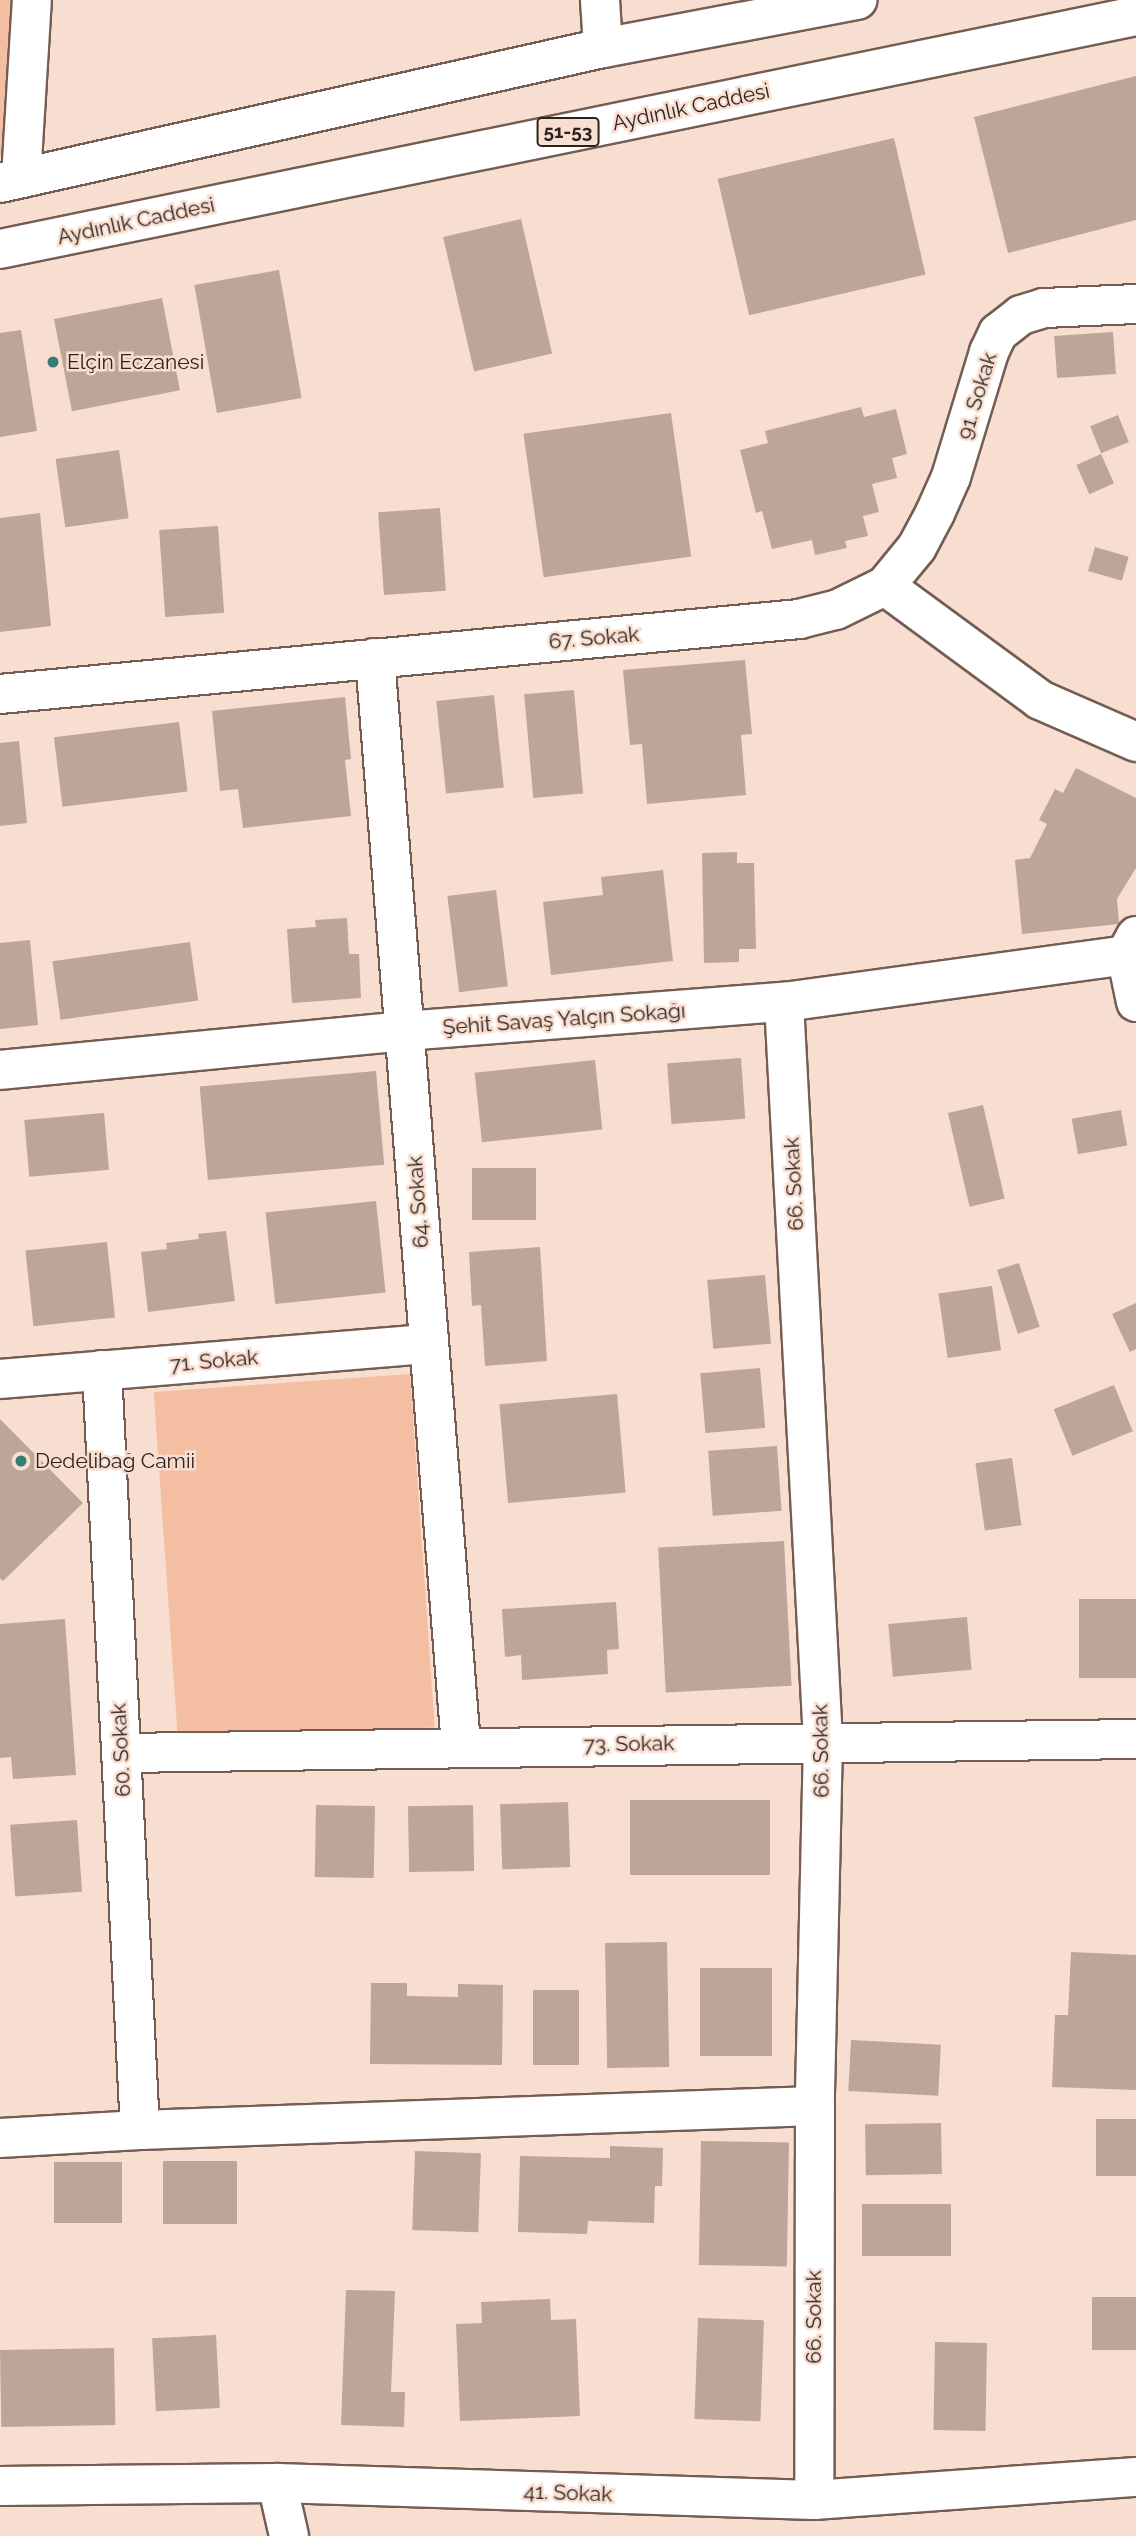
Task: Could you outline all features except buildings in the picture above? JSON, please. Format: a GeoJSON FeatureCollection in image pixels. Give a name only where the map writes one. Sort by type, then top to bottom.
{"type":"FeatureCollection","features":[{"type":"Feature","properties":{"kind":"street"},"geometry":{"type":"LineString","coordinates":[[32,0],[10,181],[603,48],[858,0]]}},
{"type":"Feature","properties":{"kind":"street"},"geometry":{"type":"LineString","coordinates":[[600,0],[603,48]]}},
{"type":"Feature","properties":{"kind":"street","name":"Aydınlık Caddesi"},"geometry":{"type":"LineString","coordinates":[[0,249],[1136,16]]}},
{"type":"Feature","properties":{"kind":"street","name":"91. Sokak"},"geometry":{"type":"LineString","coordinates":[[885,586],[917,547],[935,513],[951,477],[989,352],[998,333],[1021,315],[1044,308],[1136,304]]}},
{"type":"Feature","properties":{"kind":"street"},"geometry":{"type":"LineString","coordinates":[[885,586],[1040,699],[1136,742]]}},
{"type":"Feature","properties":{"kind":"street","name":"67. Sokak"},"geometry":{"type":"LineString","coordinates":[[0,694],[799,619],[836,610],[885,586]]}},
{"type":"Feature","properties":{"kind":"street","name":"64. Sokak"},"geometry":{"type":"LineString","coordinates":[[375,658],[461,1747]]}},
{"type":"Feature","properties":{"kind":"street"},"geometry":{"type":"LineString","coordinates":[[1132,948],[1136,1002]]}},
{"type":"Feature","properties":{"kind":"street","name":"Şehit Savaş Yalçın Sokağı"},"geometry":{"type":"LineString","coordinates":[[0,1070],[404,1031],[784,1002],[1132,948]]}},
{"type":"Feature","properties":{"kind":"street","name":"66. Sokak"},"geometry":{"type":"LineString","coordinates":[[784,1002],[823,1741],[815,2106],[814,2500]]}},
{"type":"Feature","properties":{"kind":"street","name":"71. Sokak"},"geometry":{"type":"LineString","coordinates":[[0,1379],[429,1344]]}},
{"type":"Feature","properties":{"kind":"street","name":"60. Sokak"},"geometry":{"type":"LineString","coordinates":[[102,1370],[140,2130]]}},
{"type":"Feature","properties":{"kind":"street","name":"73. Sokak"},"geometry":{"type":"LineString","coordinates":[[122,1753],[823,1741],[1136,1739]]}},
{"type":"Feature","properties":{"kind":"street"},"geometry":{"type":"LineString","coordinates":[[0,2138],[140,2130],[815,2106]]}},
{"type":"Feature","properties":{"kind":"street","name":"41. Sokak"},"geometry":{"type":"LineString","coordinates":[[0,2486],[277,2483],[814,2500],[1136,2477]]}},
{"type":"Feature","properties":{"kind":"street"},"geometry":{"type":"LineString","coordinates":[[277,2483],[289,2536]]}},
{"type":"Feature","properties":{"kind":"shaded area"},"geometry":{"type":"Polygon","coordinates":[[[0,0],[12,0],[24,151],[0,156],[0,0]]]}},
{"type":"Feature","properties":{"kind":"shaded area"},"geometry":{"type":"Polygon","coordinates":[[[410,1374],[435,1727],[178,1745],[154,1392],[410,1374]]]}},
{"type":"Feature","properties":{"kind":"place","name":"Elçin Eczanesi"},"geometry":{"type":"Point","coordinates":[53,362]}},
{"type":"Feature","properties":{"kind":"place","name":"Dedelibağ Camii"},"geometry":{"type":"Point","coordinates":[21,1461]}}]}
